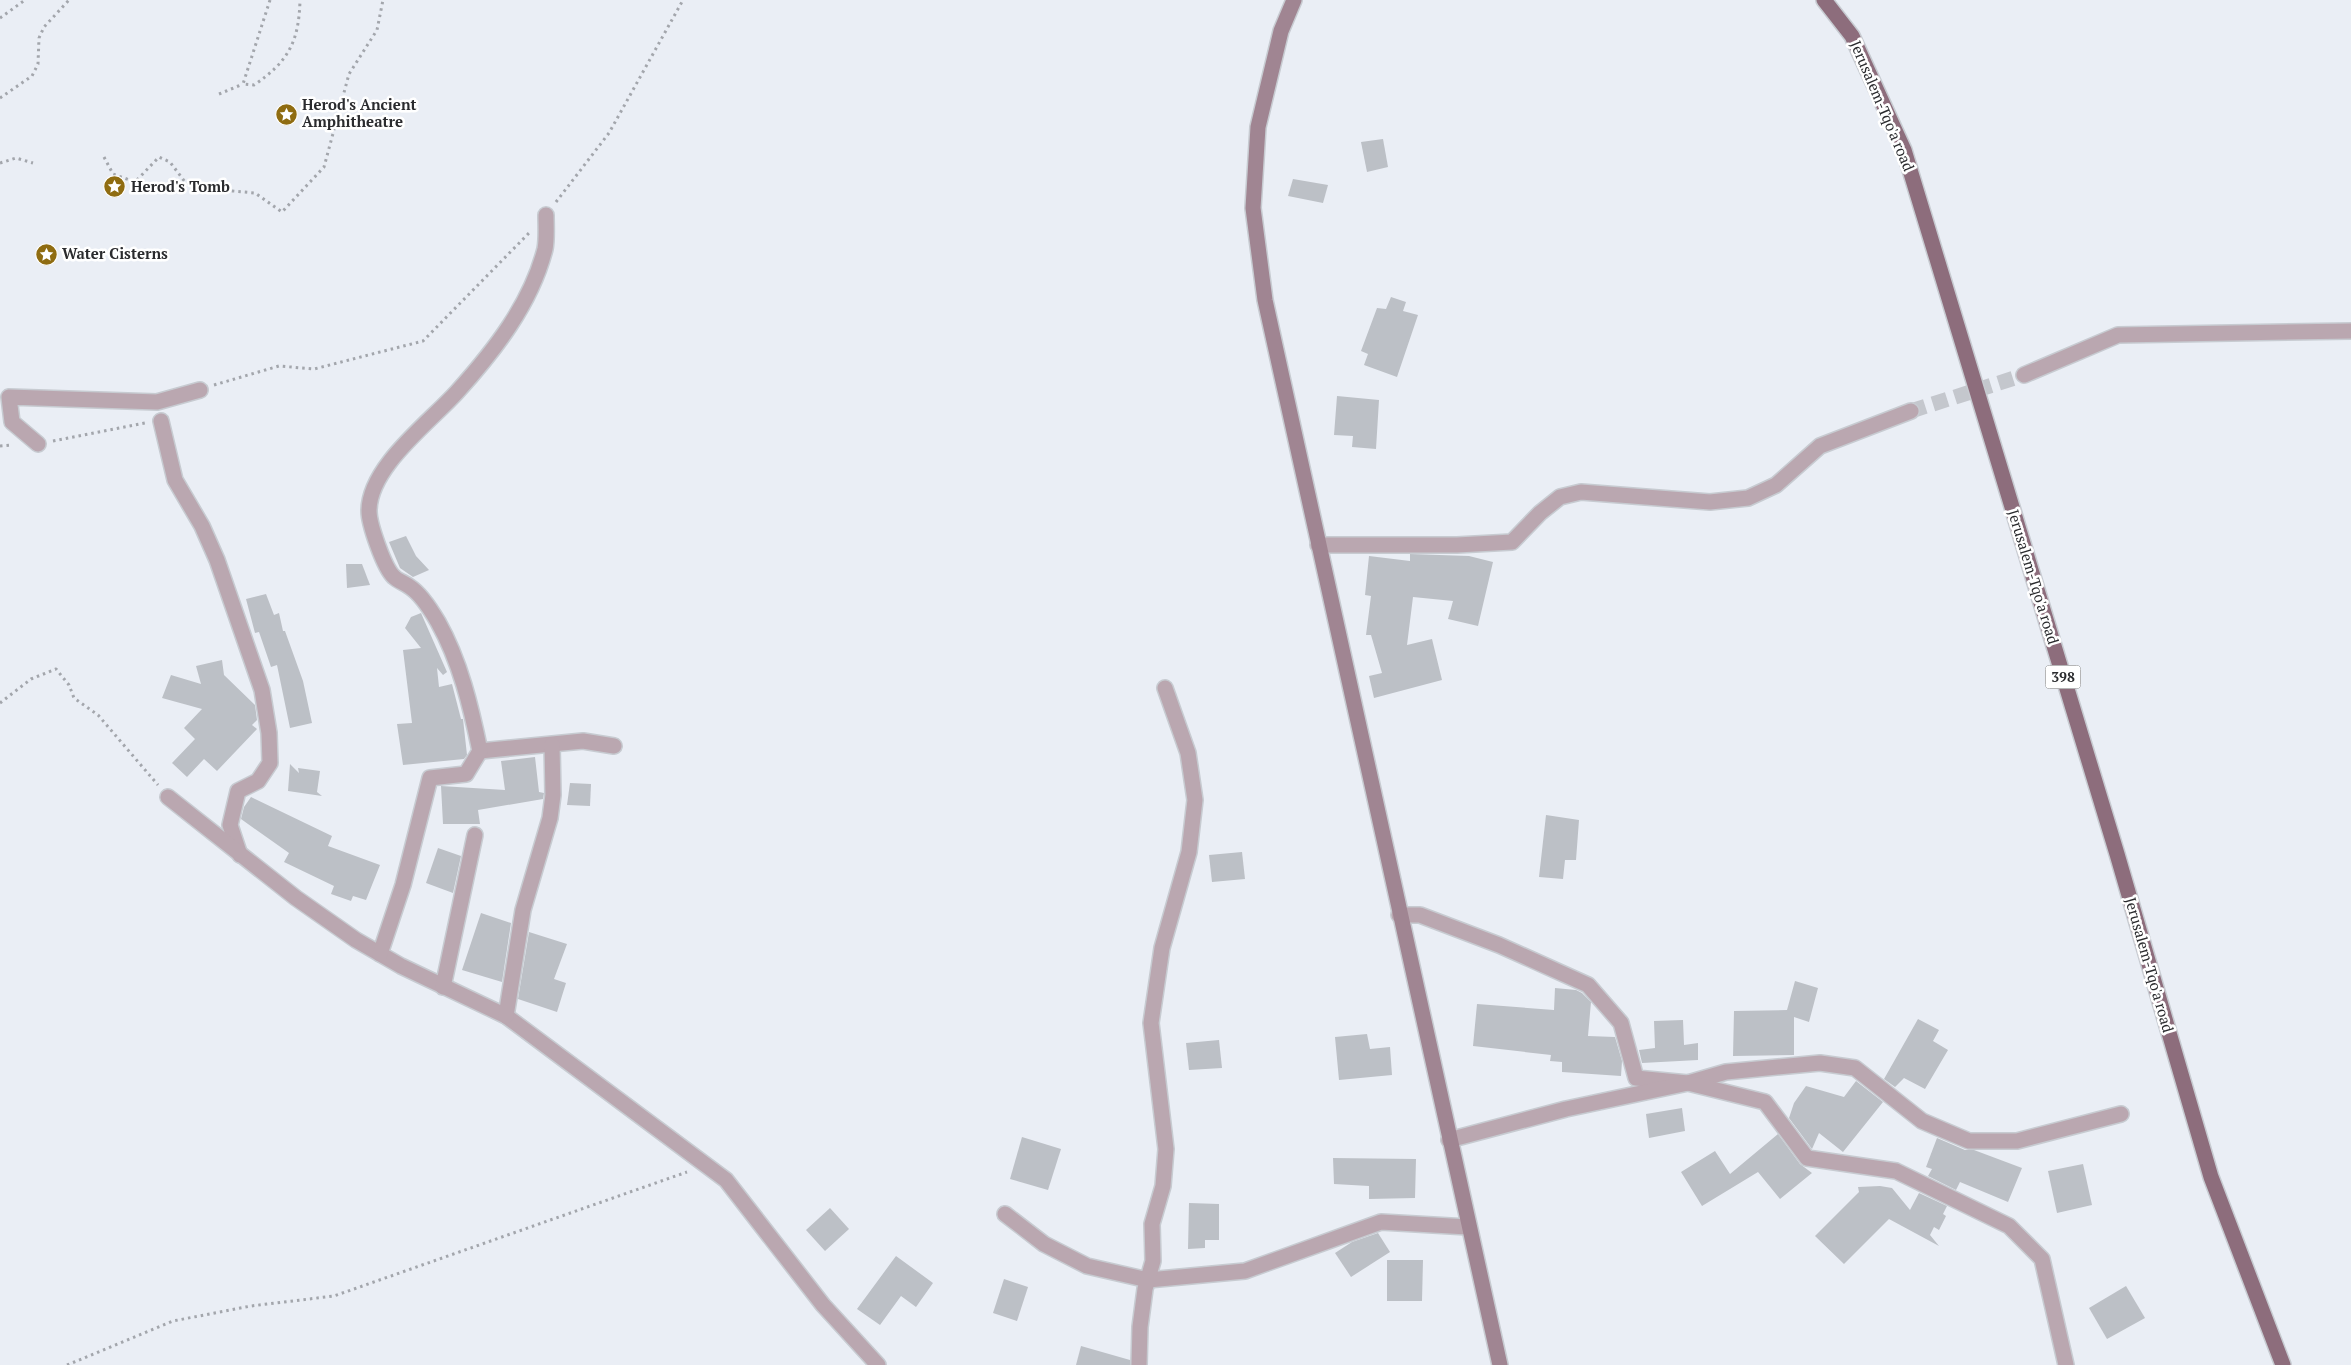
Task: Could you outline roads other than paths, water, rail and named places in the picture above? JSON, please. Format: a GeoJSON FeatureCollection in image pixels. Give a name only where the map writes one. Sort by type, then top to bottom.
{"type":"FeatureCollection","features":[{"type":"Feature","properties":{"kind":"main road","name":"Jerusalem-Tqo'a road"},"geometry":{"type":"LineString","coordinates":[[1824,0],[1852,36],[1904,150],[2117,854],[2211,1176],[2283,1365]]}},
{"type":"Feature","properties":{"kind":"street"},"geometry":{"type":"LineString","coordinates":[[1294,0],[1281,31],[1258,127],[1253,208],[1265,300],[1399,915],[1500,1365]]}},
{"type":"Feature","properties":{"kind":"street"},"geometry":{"type":"LineString","coordinates":[[380,954],[403,885],[430,778],[466,774],[480,751],[459,668],[438,623],[412,588],[393,576],[376,542],[369,509],[379,474],[429,419],[455,394],[489,355],[511,322],[537,273],[545,247],[546,215]]}},
{"type":"Feature","properties":{"kind":"street"},"geometry":{"type":"LineString","coordinates":[[2024,375],[2118,335],[2351,331]]}},
{"type":"Feature","properties":{"kind":"street"},"geometry":{"type":"LineString","coordinates":[[38,444],[12,422],[9,397],[156,402],[200,390]]}},
{"type":"Feature","properties":{"kind":"street"},"geometry":{"type":"LineString","coordinates":[[1318,544],[1457,545],[1512,542],[1540,513],[1560,497],[1581,492],[1710,502],[1748,498],[1776,486],[1820,446],[1911,411]]}},
{"type":"Feature","properties":{"kind":"street"},"geometry":{"type":"LineString","coordinates":[[161,421],[175,480],[202,526],[217,560],[262,690],[269,733],[270,763],[258,781],[238,791],[230,825],[240,855]]}},
{"type":"Feature","properties":{"kind":"street"},"geometry":{"type":"LineString","coordinates":[[1139,1365],[1140,1327],[1153,1261],[1152,1224],[1163,1186],[1166,1149],[1151,1023],[1162,948],[1189,852],[1195,800],[1188,753],[1165,688]]}},
{"type":"Feature","properties":{"kind":"street"},"geometry":{"type":"LineString","coordinates":[[480,751],[583,741],[614,746]]}},
{"type":"Feature","properties":{"kind":"street"},"geometry":{"type":"LineString","coordinates":[[506,1016],[523,910],[550,818],[554,795],[552,745]]}},
{"type":"Feature","properties":{"kind":"street"},"geometry":{"type":"LineString","coordinates":[[168,797],[296,898],[356,940],[443,987],[506,1016],[726,1180],[823,1305],[878,1365]]}},
{"type":"Feature","properties":{"kind":"street"},"geometry":{"type":"LineString","coordinates":[[443,987],[475,835]]}},
{"type":"Feature","properties":{"kind":"street"},"geometry":{"type":"LineString","coordinates":[[1399,915],[1420,915],[1499,945],[1588,985],[1621,1023],[1636,1078],[1688,1084],[1765,1102],[1807,1158],[1896,1171],[2009,1226],[2042,1259],[2066,1365]]}},
{"type":"Feature","properties":{"kind":"street"},"geometry":{"type":"LineString","coordinates":[[1449,1140],[1566,1110],[1688,1084],[1726,1072],[1820,1063],[1855,1068],[1922,1120],[1970,1141],[2017,1141],[2121,1114]]}},
{"type":"Feature","properties":{"kind":"street"},"geometry":{"type":"LineString","coordinates":[[1005,1214],[1044,1244],[1087,1266],[1148,1280],[1245,1271],[1381,1222],[1468,1227]]}},
{"type":"Feature","properties":{"kind":"tunnel"},"geometry":{"type":"LineString","coordinates":[[1911,411],[2024,375]]}},
{"type":"Feature","properties":{"kind":"place","name":"Herod's Ancient Amphitheatre"},"geometry":{"type":"Point","coordinates":[286,114]}},
{"type":"Feature","properties":{"kind":"place","name":"Herod's Tomb"},"geometry":{"type":"Point","coordinates":[115,187]}},
{"type":"Feature","properties":{"kind":"place","name":"Water Cisterns"},"geometry":{"type":"Point","coordinates":[46,254]}}]}
